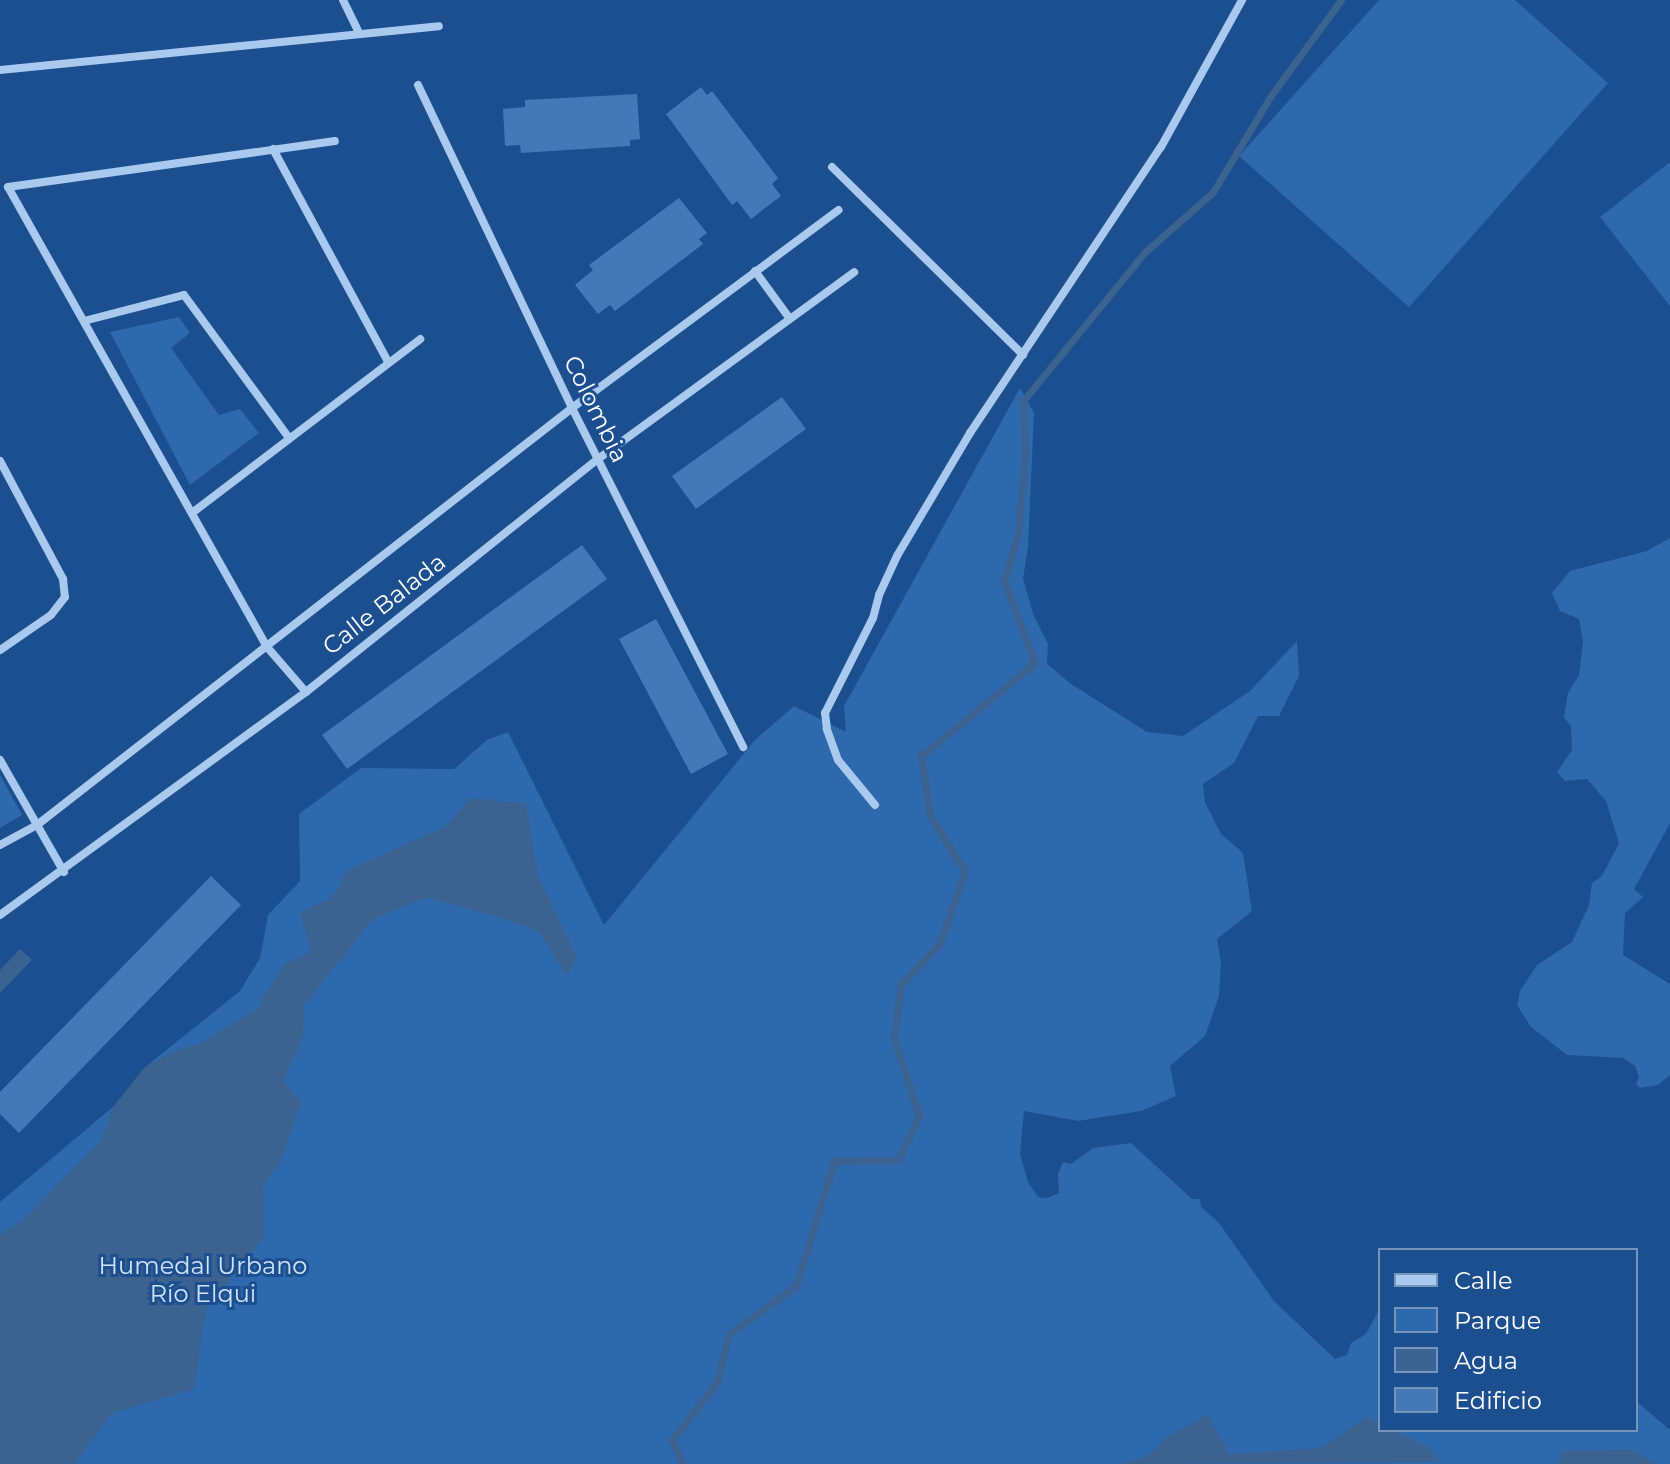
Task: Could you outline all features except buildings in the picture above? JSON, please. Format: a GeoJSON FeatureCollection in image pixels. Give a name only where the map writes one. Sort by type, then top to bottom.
{"type":"FeatureCollection","features":[{"type":"Feature","properties":{"kind":"street"},"geometry":{"type":"LineString","coordinates":[[343,0],[359,33]]}},
{"type":"Feature","properties":{"kind":"street"},"geometry":{"type":"LineString","coordinates":[[875,805],[838,760],[825,713],[873,618],[879,595],[897,556],[970,433],[1161,147],[1242,0]]}},
{"type":"Feature","properties":{"kind":"street"},"geometry":{"type":"LineString","coordinates":[[0,70],[439,26]]}},
{"type":"Feature","properties":{"kind":"street","name":"Colombia"},"geometry":{"type":"LineString","coordinates":[[418,85],[572,408],[743,747]]}},
{"type":"Feature","properties":{"kind":"street"},"geometry":{"type":"LineString","coordinates":[[306,692],[267,647],[8,187],[335,141]]}},
{"type":"Feature","properties":{"kind":"street"},"geometry":{"type":"LineString","coordinates":[[273,149],[388,362]]}},
{"type":"Feature","properties":{"kind":"street"},"geometry":{"type":"LineString","coordinates":[[832,167],[1023,355]]}},
{"type":"Feature","properties":{"kind":"street","name":"Calle Balada"},"geometry":{"type":"LineString","coordinates":[[0,845],[37,825],[572,408],[839,210]]}},
{"type":"Feature","properties":{"kind":"street"},"geometry":{"type":"LineString","coordinates":[[755,271],[790,319]]}},
{"type":"Feature","properties":{"kind":"street","name":"Calle Balada"},"geometry":{"type":"LineString","coordinates":[[0,915],[64,872],[306,692],[598,459],[854,272]]}},
{"type":"Feature","properties":{"kind":"street"},"geometry":{"type":"LineString","coordinates":[[84,321],[184,295],[289,438]]}},
{"type":"Feature","properties":{"kind":"street"},"geometry":{"type":"LineString","coordinates":[[192,513],[420,339]]}},
{"type":"Feature","properties":{"kind":"street"},"geometry":{"type":"LineString","coordinates":[[0,461],[63,579],[65,597],[51,615],[0,650]]}},
{"type":"Feature","properties":{"kind":"street"},"geometry":{"type":"LineString","coordinates":[[0,760],[64,872]]}},
{"type":"Feature","properties":{"kind":"green space"},"geometry":{"type":"Polygon","coordinates":[[[1379,0],[1515,0],[1608,83],[1409,307],[1239,156],[1379,0]]]}},
{"type":"Feature","properties":{"kind":"green space"},"geometry":{"type":"Polygon","coordinates":[[[1670,162],[1670,306],[1600,217],[1670,162]]]}},
{"type":"Feature","properties":{"kind":"green space"},"geometry":{"type":"Polygon","coordinates":[[[179,317],[190,333],[171,348],[219,415],[240,409],[259,433],[190,485],[110,332],[179,317]]]}},
{"type":"Feature","properties":{"kind":"green space","name":"Humedal Urbano Río Elqui"},"geometry":{"type":"Polygon","coordinates":[[[1020,388],[1034,413],[1028,547],[1023,579],[1034,616],[1048,644],[1047,664],[1071,684],[1147,732],[1183,736],[1250,691],[1297,641],[1299,676],[1279,716],[1258,716],[1234,763],[1203,784],[1205,802],[1221,834],[1243,853],[1252,911],[1217,939],[1221,963],[1219,996],[1205,1036],[1170,1066],[1176,1096],[1141,1111],[1078,1121],[1024,1111],[1020,1154],[1028,1182],[1038,1197],[1048,1198],[1059,1193],[1058,1174],[1063,1162],[1071,1164],[1093,1148],[1131,1143],[1192,1199],[1200,1199],[1201,1207],[1219,1223],[1274,1301],[1335,1359],[1347,1355],[1351,1343],[1366,1334],[1378,1312],[1378,1432],[1638,1432],[1638,1403],[1670,1430],[1670,1464],[0,1464],[0,1202],[114,1106],[111,1114],[173,1052],[144,1068],[240,991],[260,958],[268,915],[300,881],[299,814],[361,768],[454,769],[487,740],[508,732],[604,925],[755,740],[794,706],[846,732],[844,706],[1020,388]]]}},
{"type":"Feature","properties":{"kind":"green space"},"geometry":{"type":"Polygon","coordinates":[[[1670,538],[1670,823],[1634,889],[1643,897],[1625,913],[1623,955],[1670,984],[1670,1075],[1658,1085],[1640,1088],[1636,1084],[1639,1077],[1635,1066],[1623,1058],[1567,1055],[1531,1027],[1517,1005],[1520,991],[1537,965],[1572,942],[1589,905],[1592,883],[1602,876],[1619,843],[1606,801],[1587,779],[1565,781],[1557,772],[1572,750],[1571,727],[1564,717],[1568,693],[1579,675],[1583,641],[1579,619],[1560,611],[1552,593],[1570,571],[1647,551],[1670,538]]]}},
{"type":"Feature","properties":{"kind":"green space"},"geometry":{"type":"Polygon","coordinates":[[[0,775],[22,815],[0,828],[0,775]]]}},
{"type":"Feature","properties":{"kind":"water"},"geometry":{"type":"Polygon","coordinates":[[[471,798],[526,804],[538,876],[577,958],[566,975],[539,931],[496,916],[426,897],[373,919],[304,1005],[303,1035],[283,1081],[301,1102],[281,1160],[263,1187],[263,1238],[206,1309],[194,1389],[112,1413],[74,1464],[0,1464],[0,1235],[26,1217],[102,1139],[114,1106],[144,1068],[173,1052],[202,1043],[257,1009],[284,964],[311,952],[300,912],[331,899],[349,870],[445,827],[471,798]]]}},
{"type":"Feature","properties":{"kind":"water"},"geometry":{"type":"Polygon","coordinates":[[[20,949],[32,960],[0,993],[0,970],[20,949]]]}},
{"type":"Feature","properties":{"kind":"water"},"geometry":{"type":"Polygon","coordinates":[[[1207,1415],[1229,1454],[1321,1448],[1367,1417],[1378,1422],[1378,1432],[1397,1432],[1431,1449],[1440,1462],[1121,1464],[1148,1456],[1169,1436],[1207,1415]]]}},
{"type":"Feature","properties":{"kind":"water"},"geometry":{"type":"Polygon","coordinates":[[[1634,1450],[1655,1464],[1558,1464],[1562,1451],[1634,1450]]]}},
{"type":"Feature","properties":{"kind":"waterway"},"geometry":{"type":"LineString","coordinates":[[683,1464],[672,1440],[717,1382],[729,1334],[796,1286],[834,1161],[898,1160],[919,1116],[894,1038],[901,984],[940,943],[965,871],[930,816],[921,756],[1035,663],[1004,581],[1018,534],[1025,453],[1023,401],[1145,252],[1213,192],[1270,97],[1341,0]]}}]}
